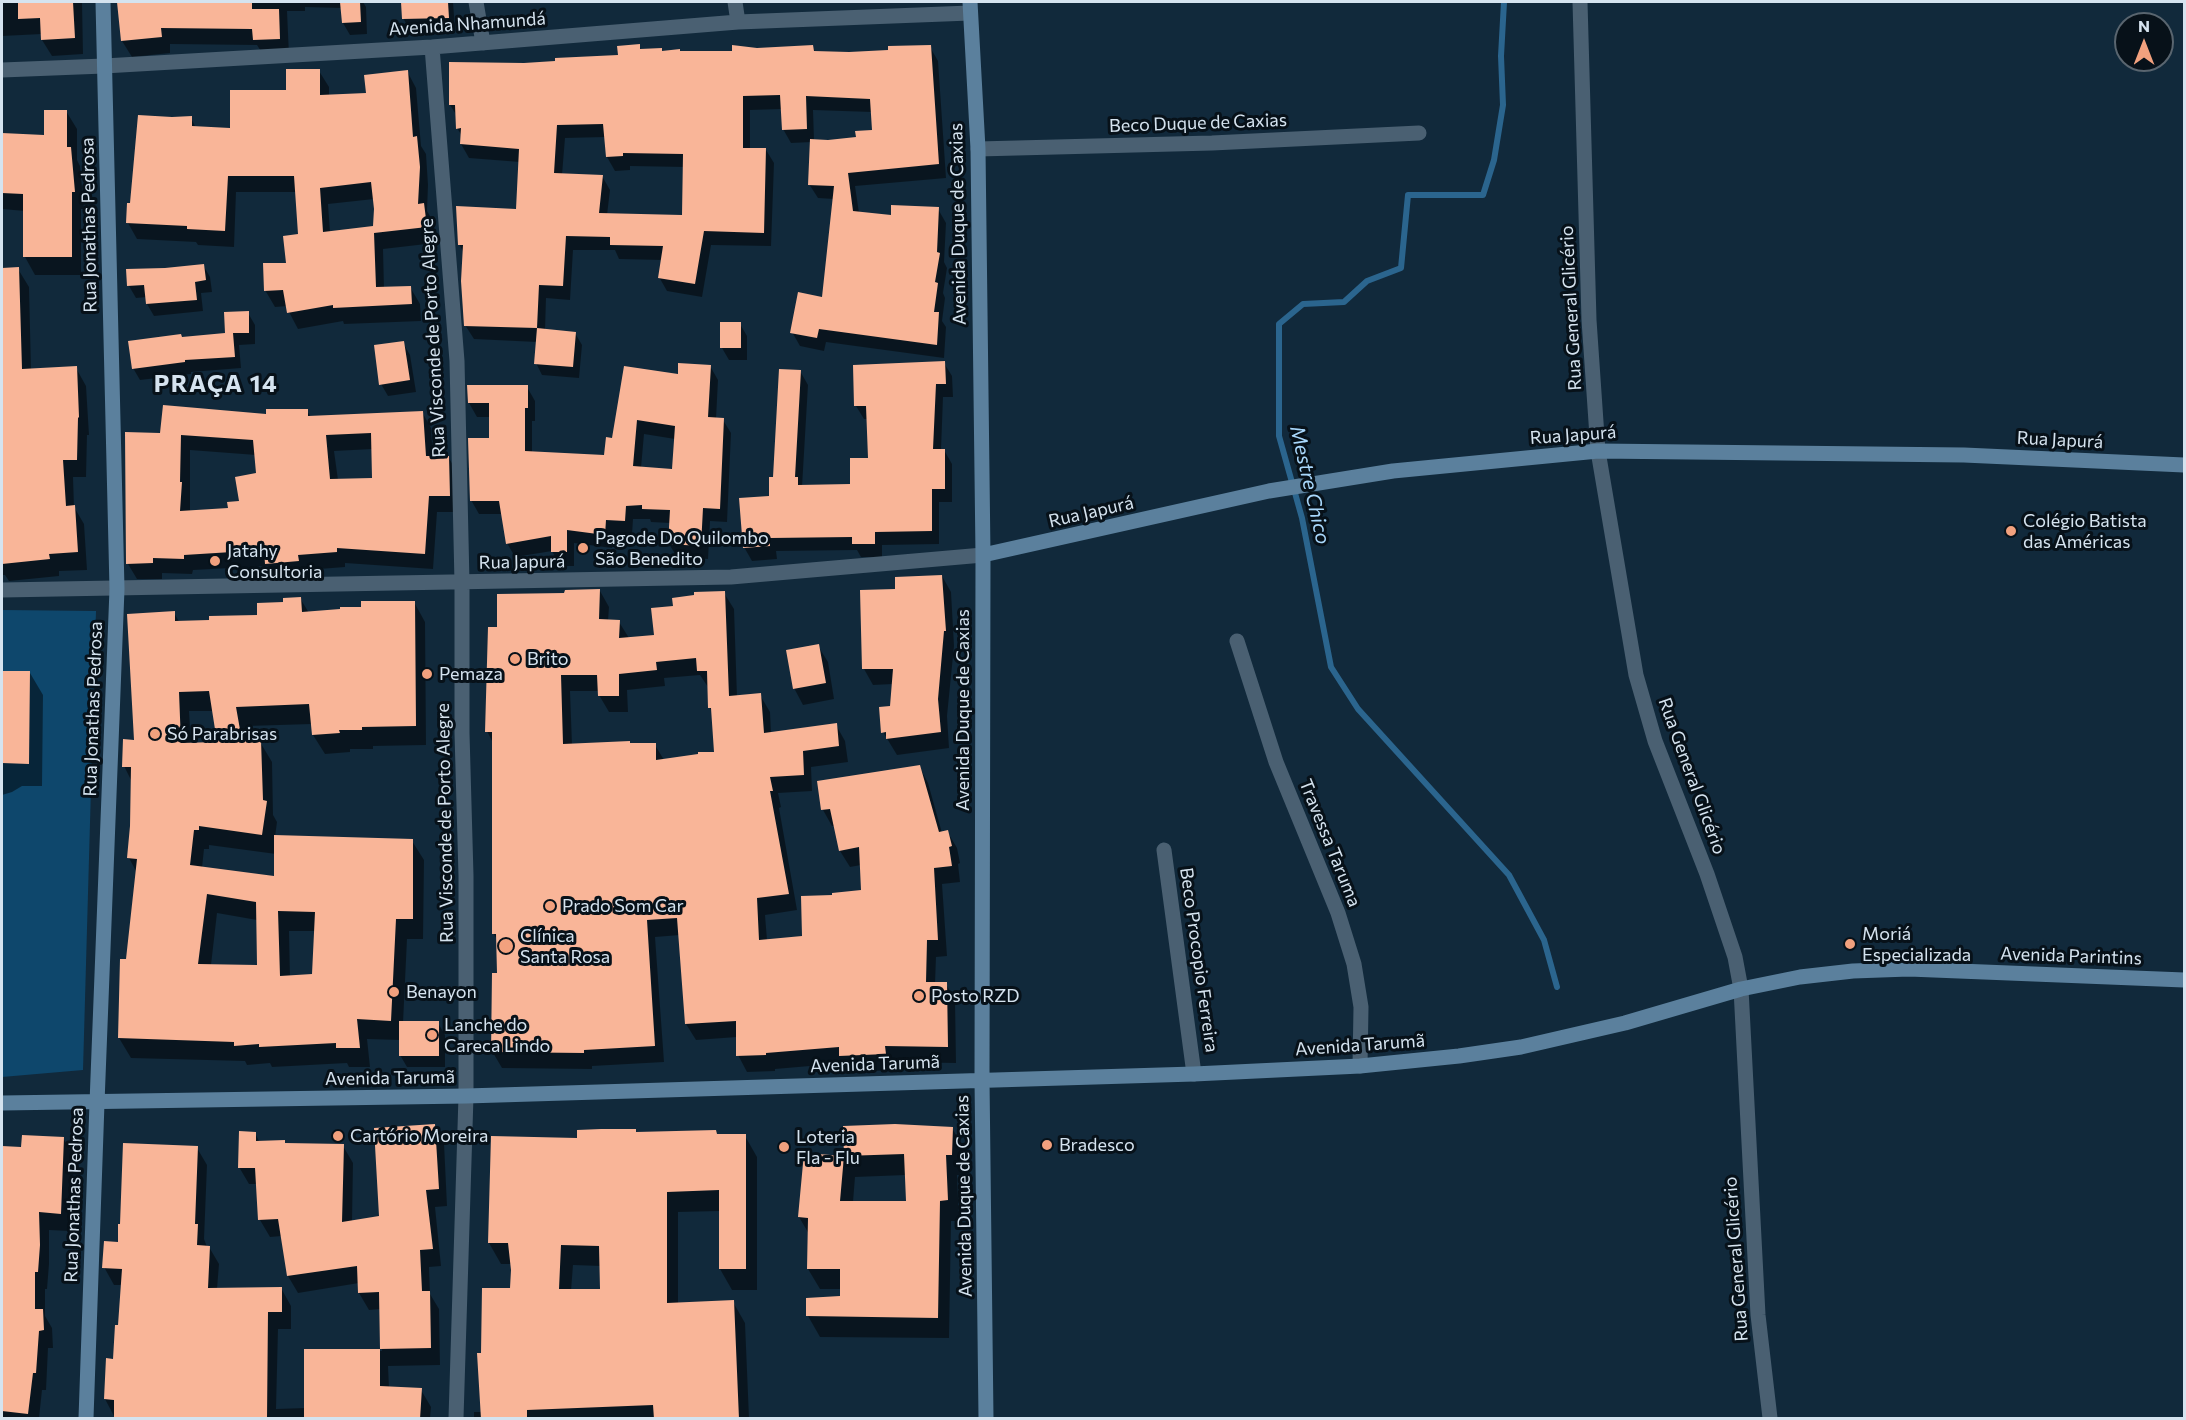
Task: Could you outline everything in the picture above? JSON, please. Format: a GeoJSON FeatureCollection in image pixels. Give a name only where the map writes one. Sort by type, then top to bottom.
{"type":"FeatureCollection","features":[{"type":"Feature","properties":{"kind":"street","name":"Rua Jonathas Pedrosa"},"geometry":{"type":"LineString","coordinates":[[86,1419],[96,1103],[117,589],[103,2]]}},
{"type":"Feature","properties":{"kind":"street"},"geometry":{"type":"LineString","coordinates":[[476,2],[483,43]]}},
{"type":"Feature","properties":{"kind":"street"},"geometry":{"type":"LineString","coordinates":[[735,2],[738,22]]}},
{"type":"Feature","properties":{"kind":"street","name":"Rua General Glicério"},"geometry":{"type":"LineString","coordinates":[[1581,2],[1589,320],[1598,451],[1636,675],[1655,741],[1707,874],[1735,957],[1741,989],[1758,1315],[1770,1419]]}},
{"type":"Feature","properties":{"kind":"street","name":"Avenida Nhamundá"},"geometry":{"type":"LineString","coordinates":[[2,70],[432,47],[738,22],[970,7]]}},
{"type":"Feature","properties":{"kind":"street","name":"Avenida Duque de Caxias"},"geometry":{"type":"LineString","coordinates":[[970,7],[978,149],[983,555],[982,1079],[986,1419]]}},
{"type":"Feature","properties":{"kind":"street","name":"Rua Visconde de Porto Alegre"},"geometry":{"type":"LineString","coordinates":[[432,47],[457,361],[462,583],[466,1096],[456,1419]]}},
{"type":"Feature","properties":{"kind":"street","name":"Beco Duque de Caxias"},"geometry":{"type":"LineString","coordinates":[[978,149],[1212,143],[1419,133]]}},
{"type":"Feature","properties":{"kind":"street","name":"Rua Japurá"},"geometry":{"type":"LineString","coordinates":[[2,590],[731,577],[983,555],[1269,491],[1393,471],[1598,451],[1964,455],[2184,465]]}},
{"type":"Feature","properties":{"kind":"street","name":"Travessa Taruma"},"geometry":{"type":"LineString","coordinates":[[1237,641],[1275,762],[1338,913],[1354,964],[1361,1007],[1360,1066]]}},
{"type":"Feature","properties":{"kind":"street","name":"Beco Procopio Ferreira"},"geometry":{"type":"LineString","coordinates":[[1164,850],[1194,1074]]}},
{"type":"Feature","properties":{"kind":"street","name":"Avenida Parintins"},"geometry":{"type":"LineString","coordinates":[[1741,989],[1800,977],[1843,972],[1909,969],[2184,980]]}},
{"type":"Feature","properties":{"kind":"street","name":"Avenida Tarumã"},"geometry":{"type":"LineString","coordinates":[[2,1103],[466,1096],[1194,1074],[1360,1066],[1459,1056],[1552,1041],[1625,1023],[1741,989]]}},
{"type":"Feature","properties":{"kind":"shaded area"},"geometry":{"type":"Polygon","coordinates":[[[2,610],[96,611],[83,1070],[2,1077],[2,610]]]}},
{"type":"Feature","properties":{"kind":"building"},"geometry":{"type":"Polygon","coordinates":[[[18,2],[73,2],[75,38],[41,40],[40,18],[18,19],[18,2]]]}},
{"type":"Feature","properties":{"kind":"building"},"geometry":{"type":"Polygon","coordinates":[[[117,2],[252,2],[252,9],[279,9],[280,39],[253,40],[252,29],[161,28],[162,37],[121,41],[117,2]]]}},
{"type":"Feature","properties":{"kind":"building"},"geometry":{"type":"Polygon","coordinates":[[[340,2],[360,2],[361,22],[342,23],[340,2]]]}},
{"type":"Feature","properties":{"kind":"building"},"geometry":{"type":"Polygon","coordinates":[[[401,2],[448,2],[449,18],[402,19],[401,2]]]}},
{"type":"Feature","properties":{"kind":"building"},"geometry":{"type":"Polygon","coordinates":[[[640,44],[640,49],[662,48],[662,51],[680,49],[680,51],[732,51],[732,45],[757,48],[813,45],[814,51],[849,52],[888,50],[888,46],[931,45],[939,164],[848,173],[853,211],[891,215],[891,205],[939,207],[937,252],[940,253],[935,282],[938,283],[934,312],[939,312],[937,345],[819,329],[817,338],[790,333],[798,292],[822,297],[834,186],[808,185],[810,139],[856,137],[855,131],[872,130],[870,99],[806,96],[807,129],[782,130],[780,95],[743,96],[743,148],[766,148],[764,233],[704,231],[695,284],[658,278],[663,246],[610,245],[610,237],[566,236],[563,286],[539,285],[537,328],[464,326],[461,281],[463,245],[458,245],[456,206],[516,209],[519,149],[460,144],[461,128],[456,129],[455,105],[449,105],[449,62],[524,63],[555,61],[555,58],[618,55],[617,46],[640,44]],[[603,124],[557,125],[554,173],[603,175],[599,213],[682,215],[683,154],[623,153],[623,156],[606,157],[603,124]]]}},
{"type":"Feature","properties":{"kind":"building"},"geometry":{"type":"Polygon","coordinates":[[[286,69],[320,69],[320,95],[366,93],[364,75],[408,70],[413,137],[417,136],[420,167],[418,204],[424,203],[427,227],[374,233],[376,287],[411,286],[412,304],[333,308],[333,305],[287,313],[283,290],[264,291],[263,263],[286,263],[283,236],[298,234],[294,176],[228,176],[225,231],[187,229],[187,226],[126,223],[138,115],[192,116],[192,126],[230,128],[230,90],[286,90],[286,69]],[[371,182],[320,188],[323,232],[373,226],[371,182]]]}},
{"type":"Feature","properties":{"kind":"building"},"geometry":{"type":"Polygon","coordinates":[[[44,110],[67,110],[67,147],[71,147],[75,192],[72,192],[72,257],[23,257],[23,194],[2,193],[2,133],[44,135],[44,110]]]}},
{"type":"Feature","properties":{"kind":"building"},"geometry":{"type":"Polygon","coordinates":[[[204,264],[206,280],[195,282],[197,300],[146,304],[144,285],[127,286],[126,269],[204,264]]]}},
{"type":"Feature","properties":{"kind":"building"},"geometry":{"type":"Polygon","coordinates":[[[19,267],[22,369],[77,366],[79,417],[77,460],[63,460],[66,506],[75,505],[78,552],[49,554],[50,559],[2,564],[2,268],[19,267]]]}},
{"type":"Feature","properties":{"kind":"building"},"geometry":{"type":"Polygon","coordinates":[[[249,311],[249,333],[233,333],[235,357],[185,360],[185,362],[132,369],[128,341],[181,334],[182,337],[225,333],[224,312],[249,311]]]}},
{"type":"Feature","properties":{"kind":"building"},"geometry":{"type":"Polygon","coordinates":[[[720,322],[741,322],[741,348],[720,348],[720,322]]]}},
{"type":"Feature","properties":{"kind":"building"},"geometry":{"type":"Polygon","coordinates":[[[537,328],[576,332],[573,367],[534,364],[537,328]]]}},
{"type":"Feature","properties":{"kind":"building"},"geometry":{"type":"Polygon","coordinates":[[[404,341],[410,380],[379,385],[374,345],[404,341]]]}},
{"type":"Feature","properties":{"kind":"building"},"geometry":{"type":"Polygon","coordinates":[[[945,361],[946,384],[936,384],[933,449],[945,449],[945,489],[932,489],[932,531],[875,532],[875,544],[852,544],[852,537],[770,538],[770,546],[743,548],[739,498],[769,496],[769,477],[773,477],[779,369],[801,370],[795,477],[798,477],[798,485],[850,484],[850,458],[868,458],[866,406],[854,406],[853,365],[945,361]]]}},
{"type":"Feature","properties":{"kind":"building"},"geometry":{"type":"Polygon","coordinates":[[[678,363],[711,365],[708,417],[724,418],[720,509],[703,508],[701,546],[668,544],[670,510],[642,509],[642,505],[626,506],[625,521],[606,520],[605,535],[567,530],[567,552],[551,552],[551,536],[506,544],[499,501],[470,501],[468,438],[489,438],[489,403],[468,403],[467,385],[528,385],[528,408],[525,408],[525,451],[604,455],[606,437],[612,438],[624,366],[678,374],[678,363]],[[637,420],[633,466],[672,469],[675,426],[637,420]]]}},
{"type":"Feature","properties":{"kind":"building"},"geometry":{"type":"Polygon","coordinates":[[[163,405],[266,414],[266,409],[308,409],[308,416],[423,411],[426,456],[449,456],[450,496],[429,496],[425,554],[337,548],[337,552],[298,555],[299,561],[265,564],[264,550],[184,555],[184,559],[153,558],[153,563],[126,564],[125,432],[160,433],[163,405]],[[371,433],[326,435],[330,479],[372,478],[371,433]],[[181,435],[180,511],[228,508],[227,502],[239,501],[235,477],[256,473],[253,440],[181,435]]]}},
{"type":"Feature","properties":{"kind":"building"},"geometry":{"type":"Polygon","coordinates":[[[942,575],[946,631],[944,631],[938,699],[941,732],[886,739],[886,732],[881,733],[879,707],[890,706],[893,669],[862,669],[860,590],[895,589],[895,577],[942,575]]]}},
{"type":"Feature","properties":{"kind":"building"},"geometry":{"type":"Polygon","coordinates":[[[600,589],[599,619],[620,620],[619,638],[654,635],[651,608],[673,606],[672,598],[694,595],[694,592],[725,591],[729,696],[761,693],[764,733],[837,723],[839,746],[803,751],[804,775],[770,777],[773,791],[770,791],[789,894],[757,898],[759,940],[802,936],[801,896],[832,895],[832,893],[861,890],[859,847],[839,851],[830,809],[821,810],[817,781],[920,765],[939,832],[948,830],[952,846],[949,847],[952,866],[934,868],[938,940],[927,940],[926,982],[947,982],[948,1047],[885,1046],[886,1054],[839,1056],[839,1047],[736,1056],[736,1021],[685,1024],[677,918],[647,920],[655,1046],[584,1050],[584,1053],[491,1052],[492,973],[497,973],[496,934],[492,934],[492,732],[485,732],[488,627],[497,627],[497,594],[564,593],[565,590],[600,589]],[[696,658],[656,662],[657,670],[619,674],[619,696],[598,696],[597,675],[561,675],[563,744],[630,741],[630,743],[656,743],[656,760],[698,754],[698,752],[714,752],[711,708],[708,708],[707,671],[697,671],[696,658]]]}},
{"type":"Feature","properties":{"kind":"building"},"geometry":{"type":"Polygon","coordinates":[[[301,597],[302,612],[361,607],[361,601],[415,601],[416,726],[362,727],[362,730],[339,730],[340,733],[312,735],[309,704],[236,707],[242,741],[261,740],[263,800],[267,801],[262,835],[199,826],[199,830],[194,830],[190,865],[274,876],[274,835],[413,839],[413,919],[396,919],[391,1021],[357,1019],[360,1048],[336,1048],[336,1043],[259,1047],[259,1044],[234,1046],[234,1042],[118,1038],[120,959],[126,959],[137,859],[127,858],[131,767],[122,767],[123,739],[134,740],[127,614],[175,611],[175,621],[209,620],[209,616],[257,615],[257,603],[283,602],[283,598],[301,597]],[[209,691],[179,692],[181,743],[217,742],[209,691]],[[207,894],[198,964],[257,965],[256,902],[207,894]],[[278,911],[280,976],[312,974],[315,912],[278,911]]]}},
{"type":"Feature","properties":{"kind":"building"},"geometry":{"type":"Polygon","coordinates":[[[819,644],[826,683],[793,689],[786,650],[819,644]]]}},
{"type":"Feature","properties":{"kind":"building"},"geometry":{"type":"Polygon","coordinates":[[[2,671],[30,671],[29,764],[2,763],[2,671]]]}},
{"type":"Feature","properties":{"kind":"building"},"geometry":{"type":"Polygon","coordinates":[[[399,1021],[439,1021],[439,1056],[399,1056],[399,1021]]]}},
{"type":"Feature","properties":{"kind":"building"},"geometry":{"type":"Polygon","coordinates":[[[435,1124],[439,1189],[426,1190],[433,1249],[420,1250],[422,1291],[430,1291],[431,1348],[380,1349],[379,1292],[358,1293],[357,1266],[287,1276],[278,1219],[258,1220],[255,1168],[238,1168],[239,1131],[256,1132],[256,1141],[285,1140],[285,1143],[344,1144],[342,1222],[379,1216],[374,1128],[435,1124]]]}},
{"type":"Feature","properties":{"kind":"building"},"geometry":{"type":"Polygon","coordinates":[[[895,1124],[953,1127],[952,1155],[946,1155],[948,1200],[940,1201],[938,1318],[806,1316],[806,1298],[840,1296],[840,1269],[807,1269],[808,1218],[798,1217],[804,1153],[844,1156],[843,1126],[895,1124]],[[904,1154],[844,1156],[840,1201],[906,1201],[904,1154]]]}},
{"type":"Feature","properties":{"kind":"building"},"geometry":{"type":"Polygon","coordinates":[[[636,1129],[636,1132],[716,1130],[717,1134],[746,1134],[746,1269],[719,1269],[719,1190],[667,1192],[667,1303],[734,1300],[739,1419],[654,1419],[653,1405],[527,1410],[527,1419],[481,1419],[477,1353],[481,1353],[482,1288],[510,1288],[511,1270],[508,1243],[488,1243],[491,1136],[577,1138],[577,1130],[636,1129]],[[561,1245],[559,1289],[600,1289],[599,1246],[561,1245]]]}},
{"type":"Feature","properties":{"kind":"building"},"geometry":{"type":"Polygon","coordinates":[[[22,1135],[64,1137],[61,1214],[39,1212],[40,1245],[38,1272],[35,1272],[35,1309],[43,1309],[44,1330],[39,1331],[36,1373],[33,1373],[28,1414],[2,1411],[2,1146],[21,1147],[22,1135]]]}},
{"type":"Feature","properties":{"kind":"building"},"geometry":{"type":"Polygon","coordinates":[[[123,1143],[198,1146],[195,1224],[198,1224],[197,1245],[210,1246],[208,1288],[282,1287],[282,1312],[268,1312],[267,1419],[114,1419],[114,1400],[104,1399],[106,1358],[113,1359],[122,1269],[102,1268],[104,1241],[118,1242],[123,1143]]]}},
{"type":"Feature","properties":{"kind":"building"},"geometry":{"type":"Polygon","coordinates":[[[304,1349],[380,1349],[380,1386],[422,1388],[420,1419],[304,1419],[304,1349]]]}},
{"type":"Feature","properties":{"kind":"waterway","name":"Mestre Chico"},"geometry":{"type":"LineString","coordinates":[[1504,2],[1501,56],[1503,105],[1494,160],[1483,195],[1408,195],[1401,268],[1367,281],[1344,302],[1303,304],[1279,324],[1279,436],[1302,518],[1331,667],[1358,709],[1509,875],[1544,940],[1557,987]]}},
{"type":"Feature","properties":{"kind":"place","name":"Colégio Batista das Américas"},"geometry":{"type":"Point","coordinates":[2011,531]}},
{"type":"Feature","properties":{"kind":"place","name":"Pagode Do Quilombo São Benedito"},"geometry":{"type":"Point","coordinates":[583,548]}},
{"type":"Feature","properties":{"kind":"place","name":"Jatahy Consultoria"},"geometry":{"type":"Point","coordinates":[215,561]}},
{"type":"Feature","properties":{"kind":"place","name":"Brito"},"geometry":{"type":"Point","coordinates":[515,659]}},
{"type":"Feature","properties":{"kind":"place","name":"Pemaza"},"geometry":{"type":"Point","coordinates":[427,674]}},
{"type":"Feature","properties":{"kind":"place","name":"Só Parabrisas"},"geometry":{"type":"Point","coordinates":[155,734]}},
{"type":"Feature","properties":{"kind":"place","name":"Prado Som Car"},"geometry":{"type":"Point","coordinates":[550,906]}},
{"type":"Feature","properties":{"kind":"place","name":"Moriá Especializada"},"geometry":{"type":"Point","coordinates":[1850,944]}},
{"type":"Feature","properties":{"kind":"place","name":"Clínica Santa Rosa"},"geometry":{"type":"Point","coordinates":[506,946]}},
{"type":"Feature","properties":{"kind":"place","name":"Benayon"},"geometry":{"type":"Point","coordinates":[394,992]}},
{"type":"Feature","properties":{"kind":"place","name":"Posto RZD"},"geometry":{"type":"Point","coordinates":[919,996]}},
{"type":"Feature","properties":{"kind":"place","name":"Lanche do Careca Lindo"},"geometry":{"type":"Point","coordinates":[432,1035]}},
{"type":"Feature","properties":{"kind":"place","name":"Cartório Moreira"},"geometry":{"type":"Point","coordinates":[338,1136]}},
{"type":"Feature","properties":{"kind":"place","name":"Bradesco"},"geometry":{"type":"Point","coordinates":[1047,1145]}},
{"type":"Feature","properties":{"kind":"place","name":"Loteria Fla - Flu"},"geometry":{"type":"Point","coordinates":[784,1147]}},
{"type":"Feature","properties":{"kind":"district","name":"PRAÇA 14"},"geometry":{"type":"Point","coordinates":[216,384]}}]}
